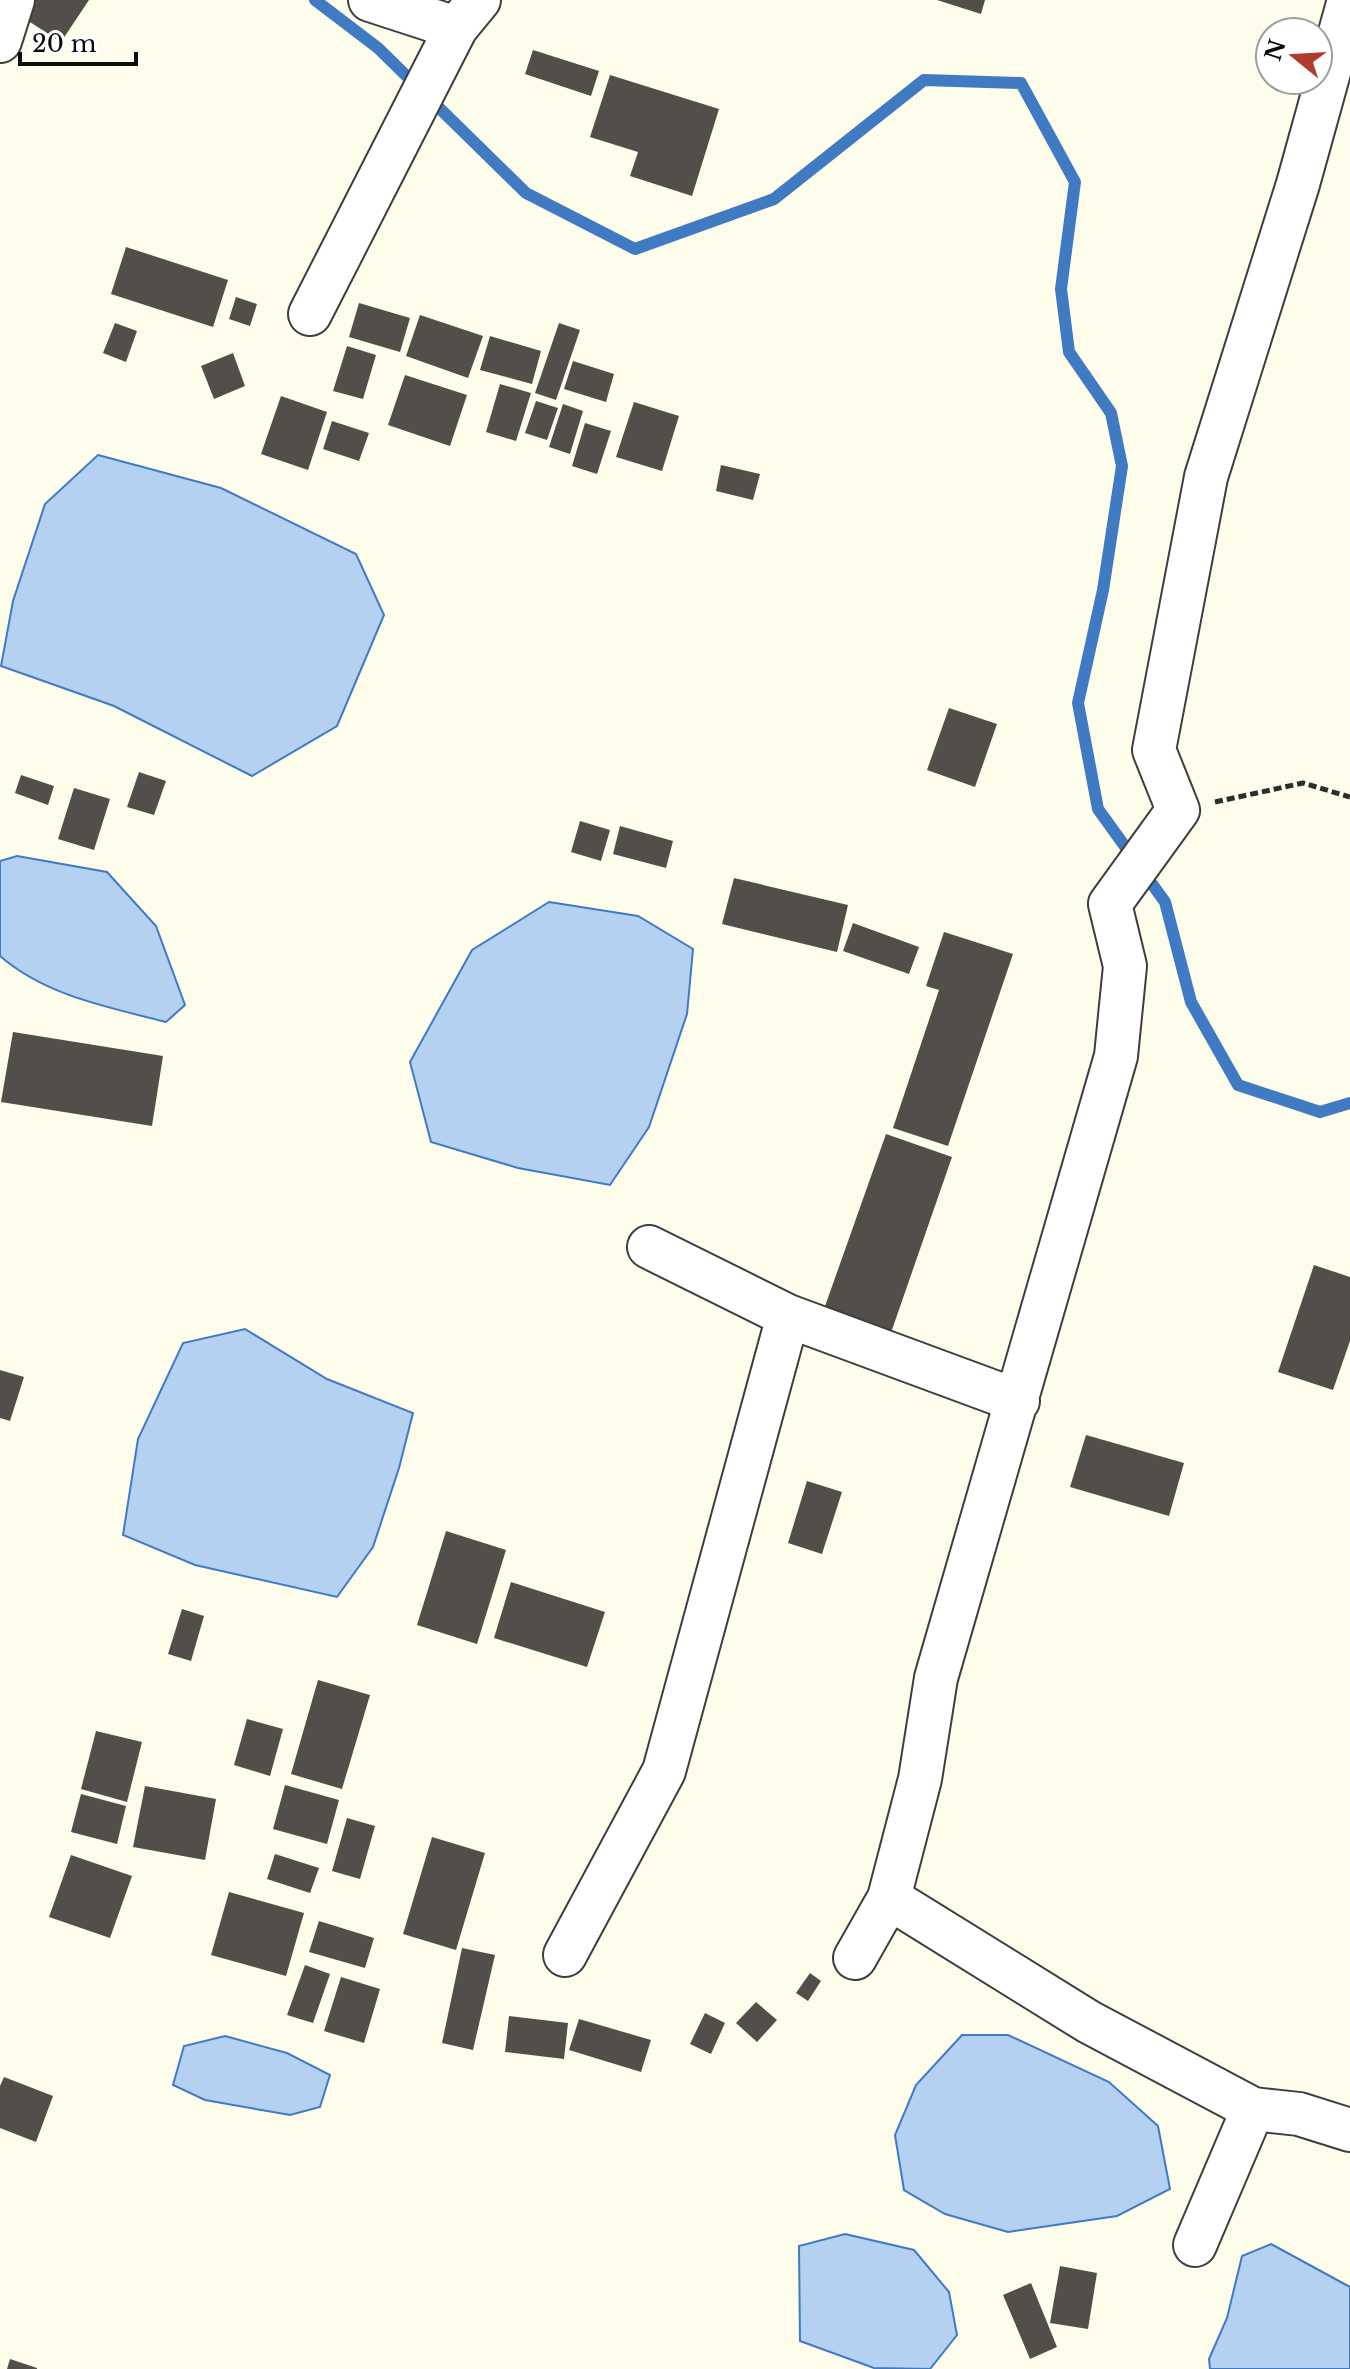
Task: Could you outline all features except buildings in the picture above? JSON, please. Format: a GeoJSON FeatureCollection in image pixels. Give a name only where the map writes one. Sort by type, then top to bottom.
{"type":"FeatureCollection","features":[{"type":"Feature","properties":{"kind":"street"},"geometry":{"type":"LineString","coordinates":[[0,41],[13,0]]}},
{"type":"Feature","properties":{"kind":"street"},"geometry":{"type":"LineString","coordinates":[[310,314],[467,14],[370,0]]}},
{"type":"Feature","properties":{"kind":"street"},"geometry":{"type":"LineString","coordinates":[[855,1958],[889,1898],[920,1779],[936,1678],[1116,1056],[1125,966],[1110,904],[1178,810],[1154,750],[1206,477],[1298,184],[1349,0]]}},
{"type":"Feature","properties":{"kind":"street"},"geometry":{"type":"LineString","coordinates":[[649,1247],[788,1316],[1018,1401]]}},
{"type":"Feature","properties":{"kind":"street"},"geometry":{"type":"LineString","coordinates":[[565,1955],[664,1771],[788,1316]]}},
{"type":"Feature","properties":{"kind":"street"},"geometry":{"type":"LineString","coordinates":[[889,1898],[1089,2022],[1253,2109],[1299,2114],[1350,2130]]}},
{"type":"Feature","properties":{"kind":"street"},"geometry":{"type":"LineString","coordinates":[[1195,2245],[1253,2109]]}},
{"type":"Feature","properties":{"kind":"path"},"geometry":{"type":"LineString","coordinates":[[1178,810],[1303,783],[1350,797]]}},
{"type":"Feature","properties":{"kind":"water"},"geometry":{"type":"Polygon","coordinates":[[[98,455],[221,488],[356,554],[384,615],[337,726],[252,776],[114,706],[1,666],[13,601],[45,504],[98,455]]]}},
{"type":"Feature","properties":{"kind":"water"},"geometry":{"type":"Polygon","coordinates":[[[17,856],[107,872],[156,926],[185,1005],[166,1022],[122,1011],[57,991],[18,970],[0,956],[0,861],[17,856]]]}},
{"type":"Feature","properties":{"kind":"water"},"geometry":{"type":"Polygon","coordinates":[[[549,902],[638,916],[693,949],[687,1014],[649,1127],[610,1185],[518,1168],[431,1142],[410,1062],[472,950],[549,902]]]}},
{"type":"Feature","properties":{"kind":"water"},"geometry":{"type":"Polygon","coordinates":[[[245,1329],[327,1379],[413,1413],[373,1547],[337,1597],[195,1565],[123,1535],[138,1439],[183,1343],[245,1329]]]}},
{"type":"Feature","properties":{"kind":"water"},"geometry":{"type":"Polygon","coordinates":[[[962,2035],[1008,2035],[1109,2082],[1158,2126],[1170,2189],[1117,2216],[1008,2232],[945,2214],[904,2190],[895,2135],[916,2085],[962,2035]]]}},
{"type":"Feature","properties":{"kind":"water"},"geometry":{"type":"Polygon","coordinates":[[[225,2036],[287,2053],[330,2075],[320,2107],[290,2115],[205,2100],[173,2085],[184,2046],[225,2036]]]}},
{"type":"Feature","properties":{"kind":"water"},"geometry":{"type":"Polygon","coordinates":[[[845,2234],[914,2250],[949,2292],[957,2335],[930,2369],[874,2368],[800,2341],[799,2246],[845,2234]]]}},
{"type":"Feature","properties":{"kind":"water"},"geometry":{"type":"Polygon","coordinates":[[[1271,2244],[1350,2287],[1350,2369],[1210,2369],[1209,2359],[1227,2318],[1242,2256],[1271,2244]]]}},
{"type":"Feature","properties":{"kind":"waterway"},"geometry":{"type":"LineString","coordinates":[[315,0],[378,48],[526,193],[635,249],[774,199],[924,80],[1021,83],[1075,182],[1061,289],[1069,352],[1111,413],[1122,466],[1103,590],[1078,703],[1098,809],[1165,902],[1191,1002],[1238,1085],[1320,1112],[1350,1103]]}}]}
